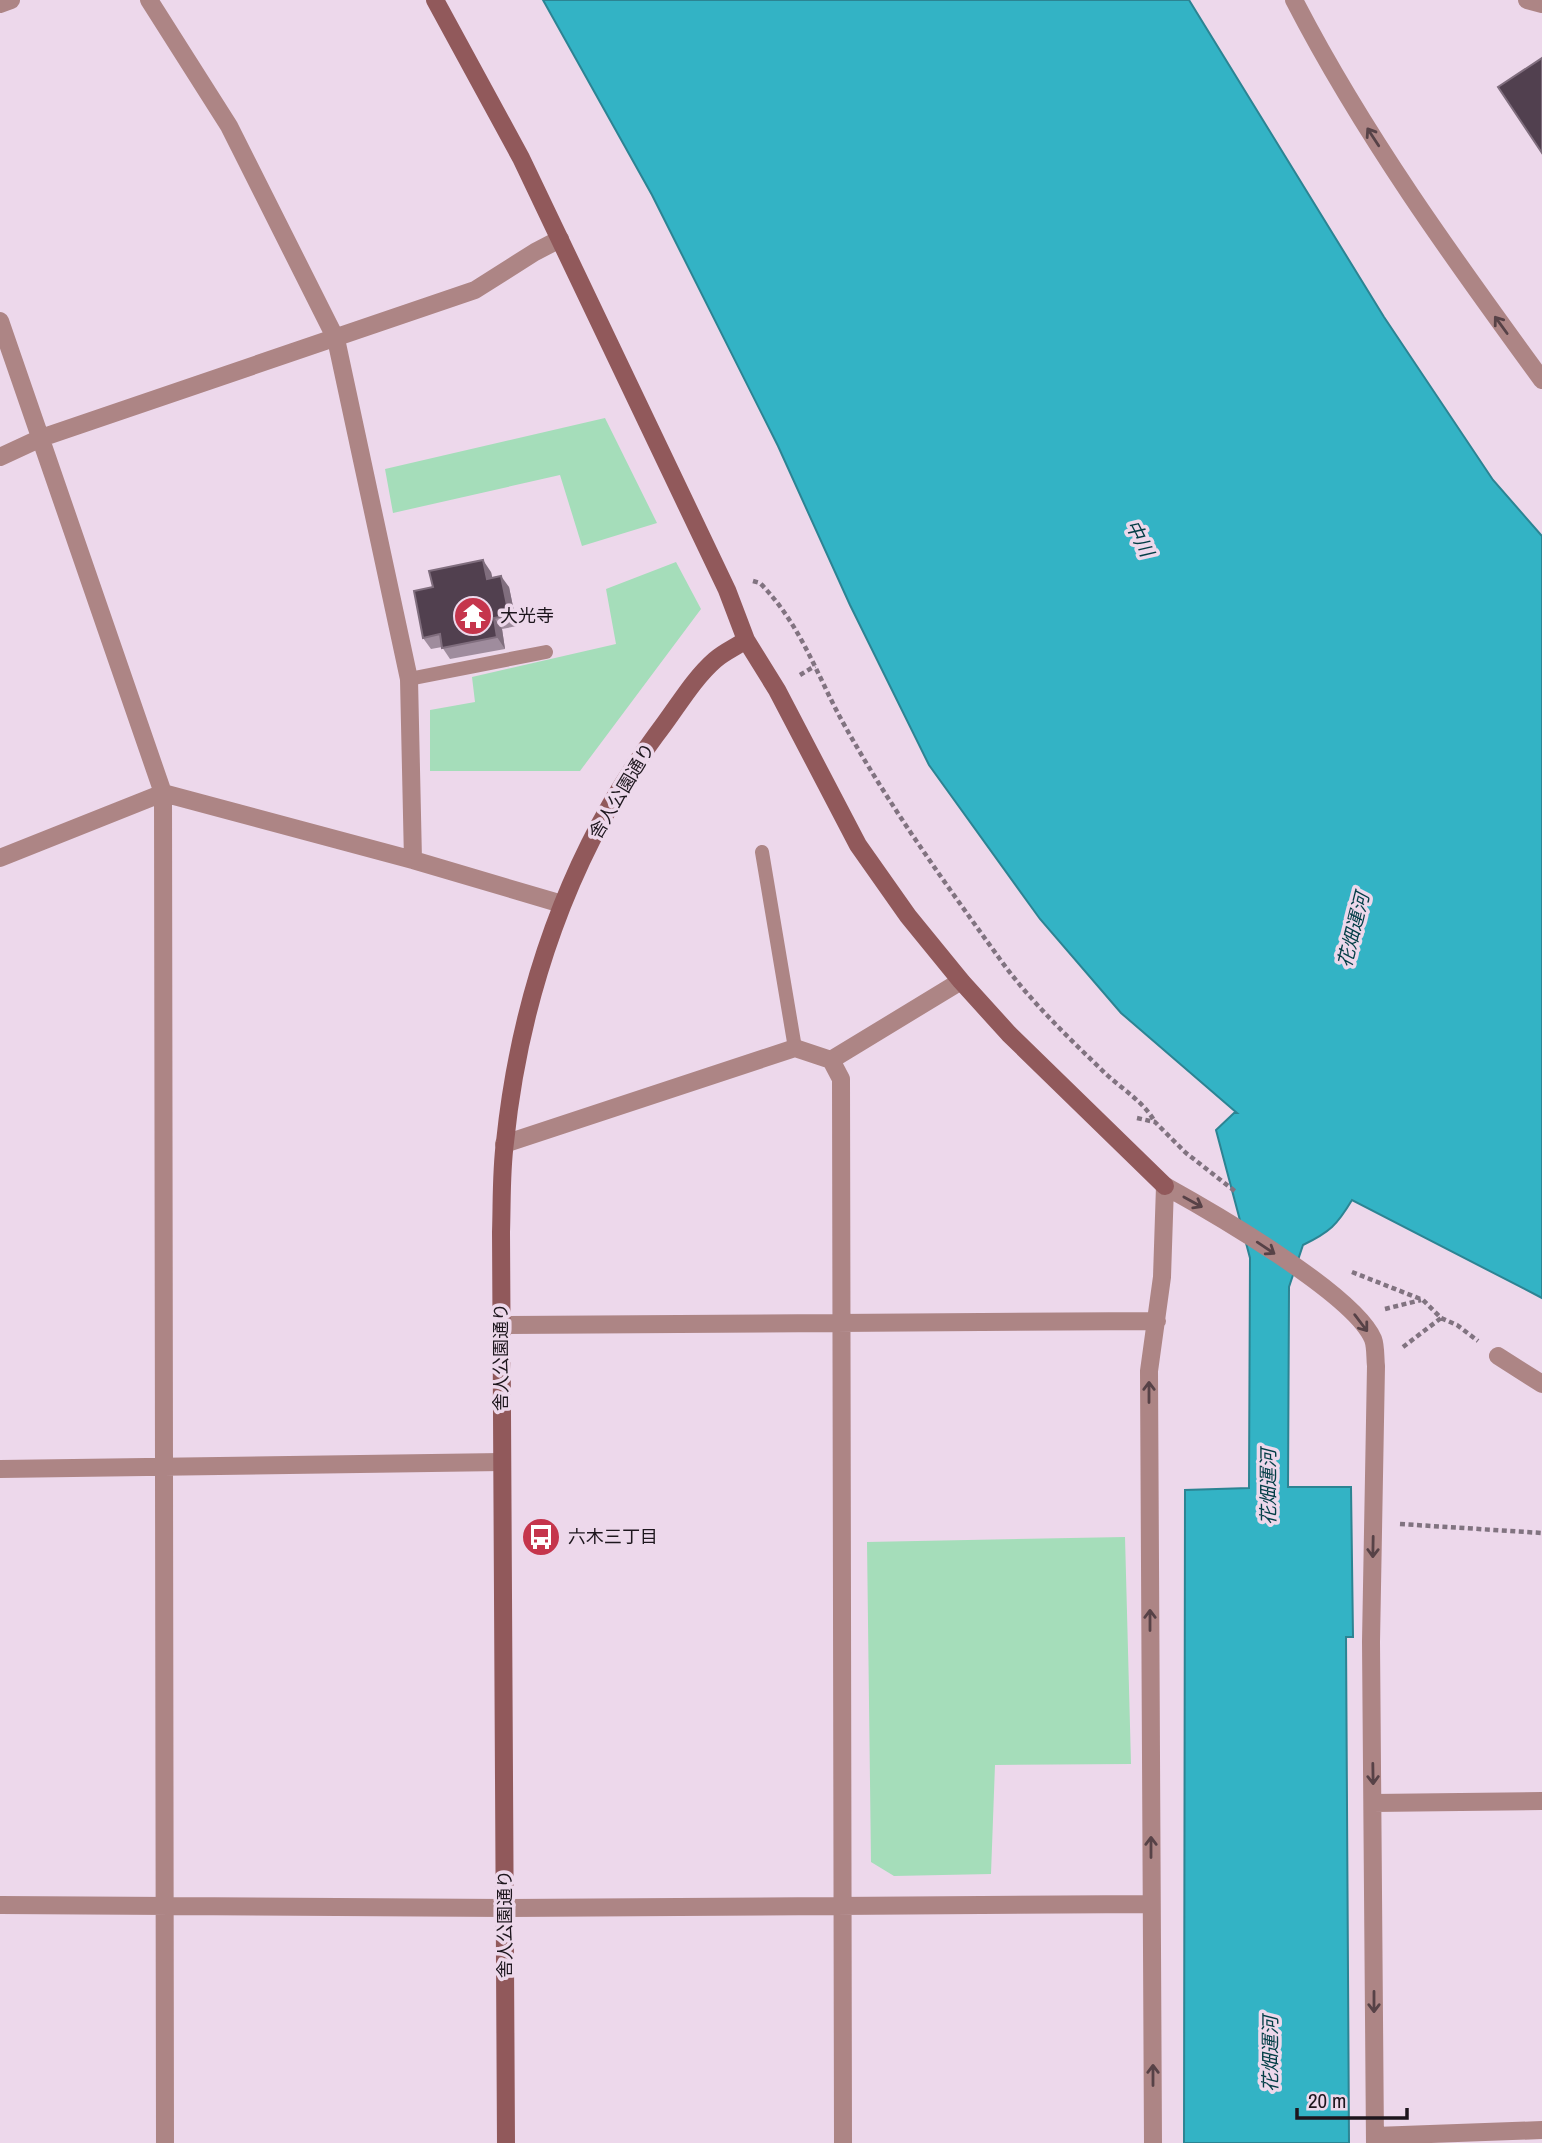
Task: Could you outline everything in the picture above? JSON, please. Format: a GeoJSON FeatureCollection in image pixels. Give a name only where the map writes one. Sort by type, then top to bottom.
{"type":"FeatureCollection","features":[{"type":"Feature","properties":{"kind":"street"},"geometry":{"type":"LineString","coordinates":[[0,4],[11,0]]}},
{"type":"Feature","properties":{"kind":"street"},"geometry":{"type":"LineString","coordinates":[[149,0],[229,126],[336,339],[409,679],[414,860]]}},
{"type":"Feature","properties":{"kind":"street"},"geometry":{"type":"LineString","coordinates":[[435,0],[521,159],[560,239],[727,590],[746,640],[777,690],[858,845],[908,916],[961,981],[1060,1086],[1165,1186],[1222,1217],[1311,1278],[1357,1315],[1374,1340],[1376,1366],[1371,1642],[1375,2139],[1542,2130]]}},
{"type":"Feature","properties":{"kind":"street"},"geometry":{"type":"LineString","coordinates":[[1294,0],[1396,172],[1542,380]]}},
{"type":"Feature","properties":{"kind":"street"},"geometry":{"type":"LineString","coordinates":[[1527,0],[1542,4]]}},
{"type":"Feature","properties":{"kind":"street"},"geometry":{"type":"LineString","coordinates":[[0,457],[41,438],[475,290],[560,239]]}},
{"type":"Feature","properties":{"kind":"street"},"geometry":{"type":"LineString","coordinates":[[0,321],[163,793],[164,2143]]}},
{"type":"Feature","properties":{"kind":"street","name":"舎人公園通り"},"geometry":{"type":"LineString","coordinates":[[506,2143],[501,1325],[504,1144],[515,1072],[542,961],[562,904],[588,848],[644,752],[715,661],[746,640]]}},
{"type":"Feature","properties":{"kind":"street"},"geometry":{"type":"LineString","coordinates":[[0,858],[163,793],[414,860],[562,904]]}},
{"type":"Feature","properties":{"kind":"street"},"geometry":{"type":"LineString","coordinates":[[831,1060],[961,981]]}},
{"type":"Feature","properties":{"kind":"street"},"geometry":{"type":"LineString","coordinates":[[504,1144],[795,1048],[831,1060],[841,1079],[843,2143]]}},
{"type":"Feature","properties":{"kind":"street"},"geometry":{"type":"LineString","coordinates":[[1153,2143],[1149,1371],[1162,1277],[1165,1186]]}},
{"type":"Feature","properties":{"kind":"street"},"geometry":{"type":"LineString","coordinates":[[501,1325],[1157,1321]]}},
{"type":"Feature","properties":{"kind":"street"},"geometry":{"type":"LineString","coordinates":[[1498,1356],[1542,1384]]}},
{"type":"Feature","properties":{"kind":"street"},"geometry":{"type":"LineString","coordinates":[[0,1469],[502,1462]]}},
{"type":"Feature","properties":{"kind":"street"},"geometry":{"type":"LineString","coordinates":[[1373,1803],[1542,1801]]}},
{"type":"Feature","properties":{"kind":"street"},"geometry":{"type":"LineString","coordinates":[[0,1905],[505,1908],[1151,1903]]}},
{"type":"Feature","properties":{"kind":"lane"},"geometry":{"type":"LineString","coordinates":[[409,679],[546,652]]}},
{"type":"Feature","properties":{"kind":"lane"},"geometry":{"type":"LineString","coordinates":[[762,852],[795,1048]]}},
{"type":"Feature","properties":{"kind":"path"},"geometry":{"type":"LineString","coordinates":[[727,590],[747,579],[760,583],[790,618],[845,727],[907,828],[1004,965],[1060,1030],[1119,1086],[1146,1107],[1155,1122],[1186,1153]]}},
{"type":"Feature","properties":{"kind":"path"},"geometry":{"type":"LineString","coordinates":[[796,678],[815,666]]}},
{"type":"Feature","properties":{"kind":"path"},"geometry":{"type":"LineString","coordinates":[[1136,1118],[1155,1122]]}},
{"type":"Feature","properties":{"kind":"path"},"geometry":{"type":"LineString","coordinates":[[1348,1271],[1423,1300],[1441,1318],[1457,1325],[1498,1356]]}},
{"type":"Feature","properties":{"kind":"path"},"geometry":{"type":"LineString","coordinates":[[1357,1315],[1423,1300]]}},
{"type":"Feature","properties":{"kind":"path"},"geometry":{"type":"LineString","coordinates":[[1376,1366],[1441,1318]]}},
{"type":"Feature","properties":{"kind":"path"},"geometry":{"type":"LineString","coordinates":[[1400,1524],[1542,1533]]}},
{"type":"Feature","properties":{"kind":"green space"},"geometry":{"type":"Polygon","coordinates":[[[605,418],[657,523],[582,546],[560,475],[393,513],[385,469],[605,418]]]}},
{"type":"Feature","properties":{"kind":"green space"},"geometry":{"type":"Polygon","coordinates":[[[676,562],[701,609],[580,771],[430,771],[430,710],[475,702],[472,677],[616,644],[606,589],[676,562]]]}},
{"type":"Feature","properties":{"kind":"green space"},"geometry":{"type":"Polygon","coordinates":[[[1125,1537],[1131,1764],[995,1765],[991,1874],[894,1876],[871,1862],[867,1542],[1125,1537]]]}},
{"type":"Feature","properties":{"kind":"water"},"geometry":{"type":"Polygon","coordinates":[[[543,0],[1189,0],[1384,317],[1493,480],[1542,536],[1542,1298],[1352,1200],[1332,1227],[1303,1245],[1289,1287],[1288,1487],[1351,1487],[1353,1637],[1346,1637],[1349,2143],[1184,2143],[1185,1490],[1249,1488],[1250,1258],[1216,1130],[1237,1113],[1121,1013],[1040,919],[929,765],[850,605],[778,446],[652,195],[543,0]]]}},
{"type":"Feature","properties":{"kind":"building"},"geometry":{"type":"Polygon","coordinates":[[[1542,58],[1542,153],[1498,87],[1542,58]]]}},
{"type":"Feature","properties":{"kind":"building"},"geometry":{"type":"Polygon","coordinates":[[[483,560],[487,579],[501,576],[509,615],[494,618],[497,637],[442,648],[440,634],[423,638],[414,591],[433,587],[429,571],[483,560]]]}},
{"type":"Feature","properties":{"kind":"place","name":"大光寺"},"geometry":{"type":"Point","coordinates":[473,616]}},
{"type":"Feature","properties":{"kind":"place","name":"六木三丁目"},"geometry":{"type":"Point","coordinates":[541,1537]}},
{"type":"Feature","properties":{"kind":"water label","name":"中川"},"geometry":{"type":"Point","coordinates":[1140,538]}},
{"type":"Feature","properties":{"kind":"water label","name":"花畑運河"},"geometry":{"type":"Point","coordinates":[1353,930]}},
{"type":"Feature","properties":{"kind":"water label","name":"花畑運河"},"geometry":{"type":"Point","coordinates":[1268,1487]}},
{"type":"Feature","properties":{"kind":"water label","name":"花畑運河"},"geometry":{"type":"Point","coordinates":[1270,2054]}}]}
